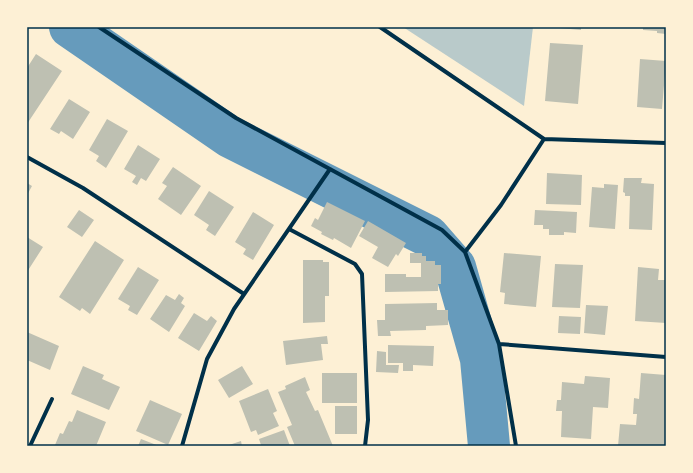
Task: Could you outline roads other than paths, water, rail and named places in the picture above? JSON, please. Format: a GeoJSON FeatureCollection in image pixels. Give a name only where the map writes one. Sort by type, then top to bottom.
{"type":"FeatureCollection","features":[{"type":"Feature","properties":{"kind":"street"},"geometry":{"type":"LineString","coordinates":[[99,27],[236,118],[442,230],[465,252],[500,344],[516,446]]}},
{"type":"Feature","properties":{"kind":"street"},"geometry":{"type":"LineString","coordinates":[[380,27],[544,139],[666,143]]}},
{"type":"Feature","properties":{"kind":"street"},"geometry":{"type":"LineString","coordinates":[[465,252],[501,205],[544,139]]}},
{"type":"Feature","properties":{"kind":"street"},"geometry":{"type":"LineString","coordinates":[[27,157],[83,188],[244,294]]}},
{"type":"Feature","properties":{"kind":"street"},"geometry":{"type":"LineString","coordinates":[[182,446],[207,359],[234,309],[330,170]]}},
{"type":"Feature","properties":{"kind":"street"},"geometry":{"type":"LineString","coordinates":[[289,228],[355,264],[362,274],[368,420],[365,446]]}},
{"type":"Feature","properties":{"kind":"street"},"geometry":{"type":"LineString","coordinates":[[500,344],[666,357]]}},
{"type":"Feature","properties":{"kind":"street"},"geometry":{"type":"LineString","coordinates":[[30,446],[52,399]]}},
{"type":"Feature","properties":{"kind":"waterway"},"geometry":{"type":"LineString","coordinates":[[70,27],[230,137],[428,236],[455,267],[481,359],[489,446]]}}]}
